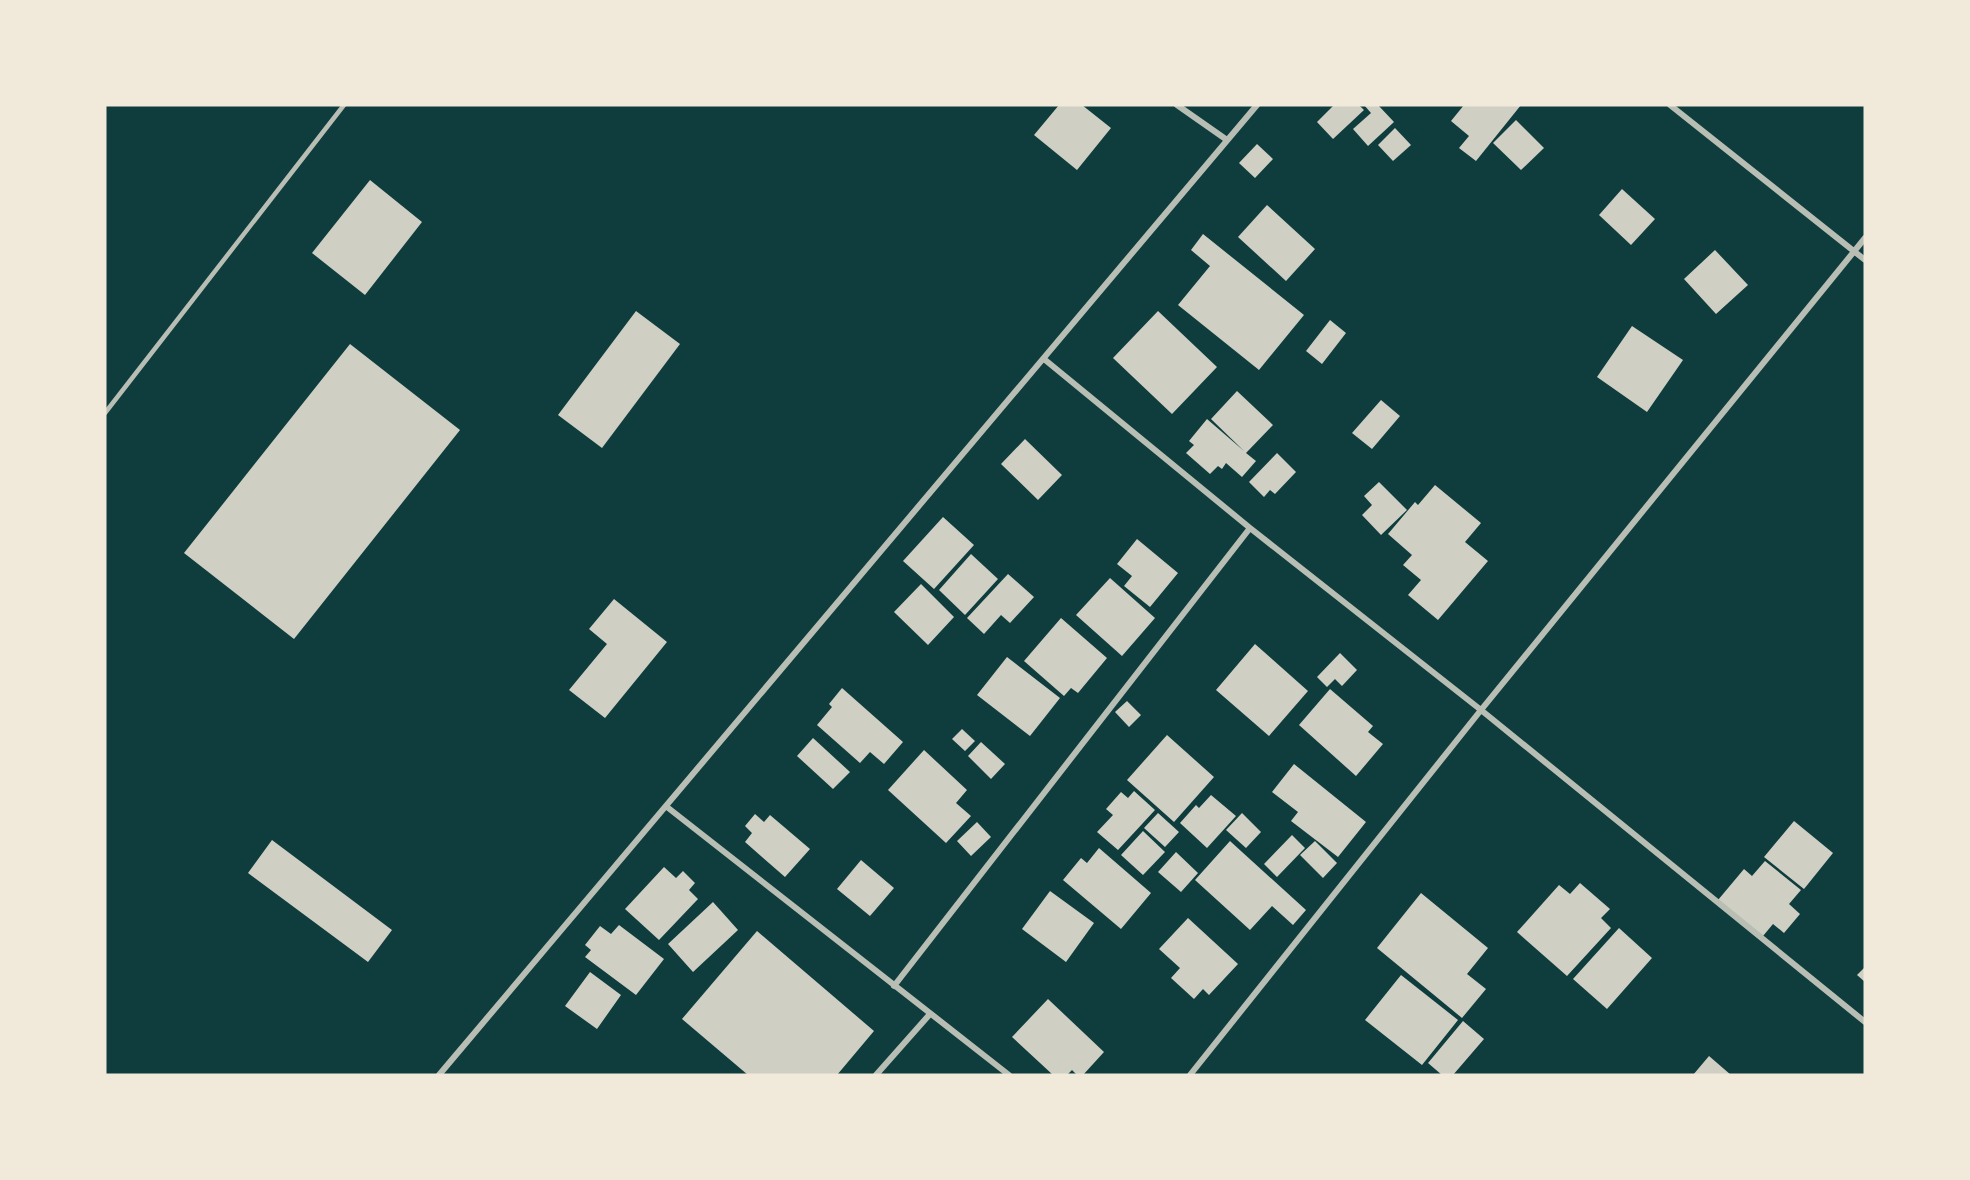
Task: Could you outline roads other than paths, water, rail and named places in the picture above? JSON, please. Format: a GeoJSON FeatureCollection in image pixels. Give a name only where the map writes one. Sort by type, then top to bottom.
{"type":"FeatureCollection","features":[{"type":"Feature","properties":{"kind":"street"},"geometry":{"type":"LineString","coordinates":[[1177,105],[1227,140]]}},
{"type":"Feature","properties":{"kind":"street"},"geometry":{"type":"LineString","coordinates":[[439,1075],[1257,105]]}},
{"type":"Feature","properties":{"kind":"street"},"geometry":{"type":"LineString","coordinates":[[1670,105],[1865,260]]}},
{"type":"Feature","properties":{"kind":"street"},"geometry":{"type":"LineString","coordinates":[[1190,1075],[1481,710],[1865,238]]}},
{"type":"Feature","properties":{"kind":"street"},"geometry":{"type":"LineString","coordinates":[[1044,360],[1250,528],[1481,710],[1865,1022]]}},
{"type":"Feature","properties":{"kind":"street"},"geometry":{"type":"LineString","coordinates":[[894,986],[1250,528]]}},
{"type":"Feature","properties":{"kind":"street"},"geometry":{"type":"LineString","coordinates":[[667,807],[1009,1075]]}},
{"type":"Feature","properties":{"kind":"street"},"geometry":{"type":"LineString","coordinates":[[876,1075],[930,1014]]}},
{"type":"Feature","properties":{"kind":"lane"},"geometry":{"type":"LineString","coordinates":[[105,413],[344,105]]}}]}
